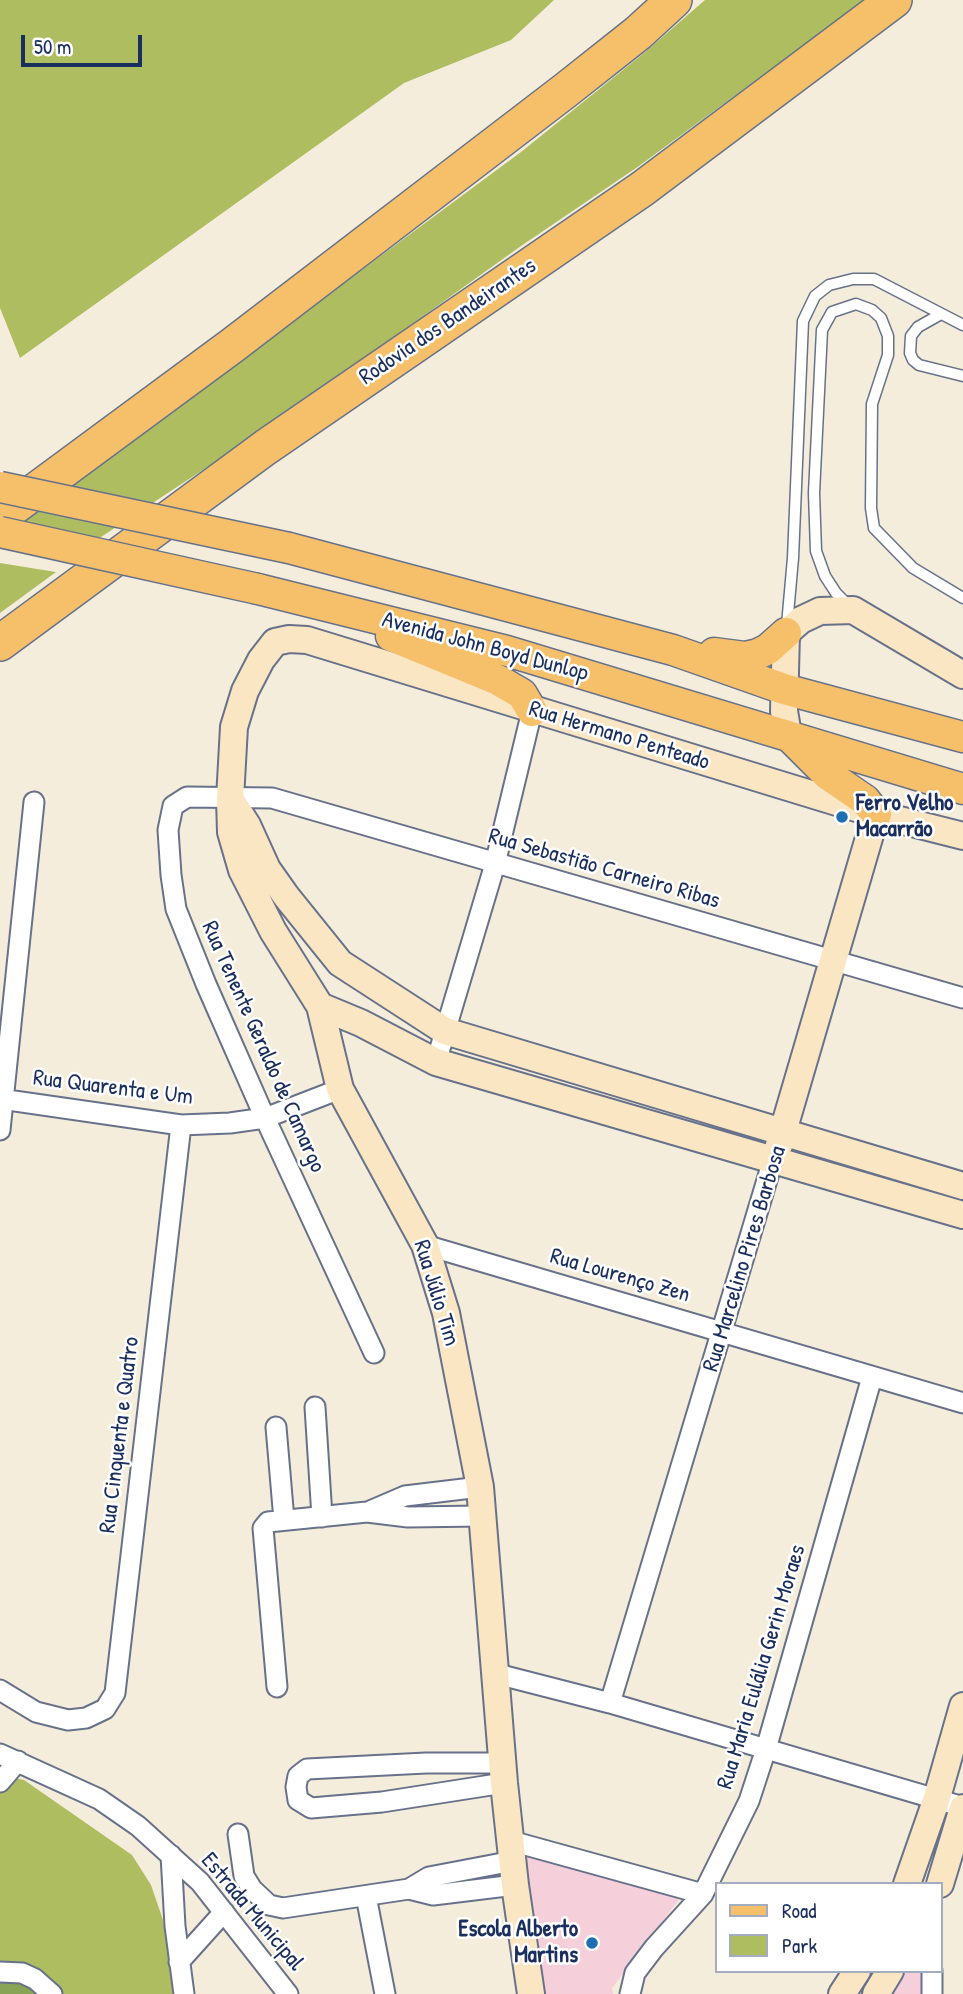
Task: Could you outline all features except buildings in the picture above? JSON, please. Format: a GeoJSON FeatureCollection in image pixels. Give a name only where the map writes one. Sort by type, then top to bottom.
{"type":"FeatureCollection","features":[{"type":"Feature","properties":{"kind":"highway"},"geometry":{"type":"LineString","coordinates":[[0,517],[233,345],[533,115],[638,33],[674,0]]}},
{"type":"Feature","properties":{"kind":"highway","name":"Rodovia dos Bandeirantes"},"geometry":{"type":"LineString","coordinates":[[0,643],[266,447],[642,189],[894,0]]}},
{"type":"Feature","properties":{"kind":"main road","name":"Avenida John Boyd Dunlop"},"geometry":{"type":"LineString","coordinates":[[0,487],[289,548],[673,650],[784,689],[963,737]]}},
{"type":"Feature","properties":{"kind":"main road","name":"Avenida John Boyd Dunlop"},"geometry":{"type":"LineString","coordinates":[[0,533],[258,589],[507,651],[963,789]]}},
{"type":"Feature","properties":{"kind":"main road"},"geometry":{"type":"LineString","coordinates":[[673,650],[697,650],[745,657],[768,649],[801,620],[820,611],[853,610],[963,675]]}},
{"type":"Feature","properties":{"kind":"main road"},"geometry":{"type":"LineString","coordinates":[[364,614],[395,639],[510,687],[522,694],[532,710]]}},
{"type":"Feature","properties":{"kind":"main road"},"geometry":{"type":"LineString","coordinates":[[786,633],[784,689],[788,735],[827,774],[865,800],[876,814]]}},
{"type":"Feature","properties":{"kind":"main road","name":"Rua Hermano Penteado"},"geometry":{"type":"LineString","coordinates":[[275,642],[289,639],[307,640],[876,814],[963,836]]}},
{"type":"Feature","properties":{"kind":"main road","name":"Rua Júlio Tim"},"geometry":{"type":"LineString","coordinates":[[275,642],[261,660],[245,691],[234,727],[231,832],[242,870],[273,931],[320,1006],[340,1089],[425,1245],[446,1313],[481,1487],[504,1773],[531,1994]]}},
{"type":"Feature","properties":{"kind":"main road"},"geometry":{"type":"LineString","coordinates":[[230,799],[286,896],[340,963],[445,1031],[963,1186]]}},
{"type":"Feature","properties":{"kind":"main road","name":"Rua Marcelino Pires Barbosa"},"geometry":{"type":"LineString","coordinates":[[773,1160],[785,1131],[876,814]]}},
{"type":"Feature","properties":{"kind":"main road"},"geometry":{"type":"LineString","coordinates":[[340,963],[327,984],[320,1006],[361,1023],[436,1062],[963,1215]]}},
{"type":"Feature","properties":{"kind":"main road"},"geometry":{"type":"LineString","coordinates":[[908,1882],[936,1801],[963,1706]]}},
{"type":"Feature","properties":{"kind":"main road"},"geometry":{"type":"LineString","coordinates":[[941,1882],[963,1808]]}},
{"type":"Feature","properties":{"kind":"main road"},"geometry":{"type":"LineString","coordinates":[[842,1994],[856,1973]]}},
{"type":"Feature","properties":{"kind":"main road"},"geometry":{"type":"LineString","coordinates":[[876,1994],[889,1973]]}},
{"type":"Feature","properties":{"kind":"street"},"geometry":{"type":"LineString","coordinates":[[436,1062],[495,864],[532,710]]}},
{"type":"Feature","properties":{"kind":"street","name":"Rua Tenente Geraldo de Camargo"},"geometry":{"type":"LineString","coordinates":[[230,799],[187,797],[173,806],[168,830],[176,909],[265,1118],[374,1353]]}},
{"type":"Feature","properties":{"kind":"street","name":"Rua Sebastião Carneiro Ribas"},"geometry":{"type":"LineString","coordinates":[[230,799],[272,798],[963,998]]}},
{"type":"Feature","properties":{"kind":"street"},"geometry":{"type":"LineString","coordinates":[[0,1130],[34,802]]}},
{"type":"Feature","properties":{"kind":"street","name":"Rua Quarenta e Um"},"geometry":{"type":"LineString","coordinates":[[2,1099],[181,1125],[265,1118],[340,1089]]}},
{"type":"Feature","properties":{"kind":"street","name":"Rua Cinquenta e Quatro"},"geometry":{"type":"LineString","coordinates":[[0,1690],[36,1712],[68,1720],[86,1718],[105,1709],[115,1693],[181,1125]]}},
{"type":"Feature","properties":{"kind":"street","name":"Rua Marcelino Pires Barbosa"},"geometry":{"type":"LineString","coordinates":[[610,1703],[773,1160]]}},
{"type":"Feature","properties":{"kind":"street","name":"Rua Lourenço Zen"},"geometry":{"type":"LineString","coordinates":[[425,1245],[963,1403]]}},
{"type":"Feature","properties":{"kind":"street","name":"Rua Maria Eulália Gerin Moraes"},"geometry":{"type":"LineString","coordinates":[[630,1994],[635,1973],[654,1948],[703,1895],[749,1801],[873,1377]]}},
{"type":"Feature","properties":{"kind":"street"},"geometry":{"type":"LineString","coordinates":[[315,1407],[322,1517]]}},
{"type":"Feature","properties":{"kind":"street"},"geometry":{"type":"LineString","coordinates":[[276,1427],[285,1520]]}},
{"type":"Feature","properties":{"kind":"street"},"geometry":{"type":"LineString","coordinates":[[367,1512],[405,1496],[481,1487]]}},
{"type":"Feature","properties":{"kind":"street"},"geometry":{"type":"LineString","coordinates":[[278,1687],[263,1528],[268,1522],[367,1512],[408,1517],[482,1516]]}},
{"type":"Feature","properties":{"kind":"street"},"geometry":{"type":"LineString","coordinates":[[497,1674],[610,1703],[963,1808]]}},
{"type":"Feature","properties":{"kind":"street"},"geometry":{"type":"LineString","coordinates":[[0,1782],[9,1757]]}},
{"type":"Feature","properties":{"kind":"street","name":"Estrada Municipal"},"geometry":{"type":"LineString","coordinates":[[9,1757],[99,1799],[138,1826],[200,1882],[288,1994]]}},
{"type":"Feature","properties":{"kind":"street"},"geometry":{"type":"LineString","coordinates":[[426,1763],[504,1773],[382,1802],[311,1808],[299,1800],[296,1787],[298,1776],[307,1769],[426,1763]]}},
{"type":"Feature","properties":{"kind":"street"},"geometry":{"type":"LineString","coordinates":[[238,1834],[244,1876],[252,1889],[269,1905],[283,1908],[409,1889],[433,1895],[513,1862],[703,1895]]}},
{"type":"Feature","properties":{"kind":"street"},"geometry":{"type":"LineString","coordinates":[[171,1855],[184,1994]]}},
{"type":"Feature","properties":{"kind":"street"},"geometry":{"type":"LineString","coordinates":[[366,1896],[385,1994]]}},
{"type":"Feature","properties":{"kind":"street"},"geometry":{"type":"LineString","coordinates":[[179,1962],[224,1912]]}},
{"type":"Feature","properties":{"kind":"street"},"geometry":{"type":"LineString","coordinates":[[0,1972],[22,1973],[35,1979],[52,1994]]}},
{"type":"Feature","properties":{"kind":"street"},"geometry":{"type":"LineString","coordinates":[[932,1973],[932,1994]]}},
{"type":"Feature","properties":{"kind":"lane"},"geometry":{"type":"LineString","coordinates":[[786,633],[793,558],[803,321],[815,296],[829,285],[853,279],[874,279],[963,325]]}},
{"type":"Feature","properties":{"kind":"lane"},"geometry":{"type":"LineString","coordinates":[[853,610],[836,593],[825,576],[816,551],[813,522],[822,330],[832,312],[856,304],[872,310],[881,318],[888,336],[888,355],[872,404],[874,528],[913,568],[963,598]]}},
{"type":"Feature","properties":{"kind":"lane"},"geometry":{"type":"LineString","coordinates":[[941,314],[918,327],[911,336],[910,353],[919,365],[963,376]]}},
{"type":"Feature","properties":{"kind":"shaded area","name":"Escola Alberto Martins"},"geometry":{"type":"Polygon","coordinates":[[[525,1850],[681,1897],[612,1988],[613,1994],[546,1994],[527,1893],[525,1850]]]}},
{"type":"Feature","properties":{"kind":"shaded area"},"geometry":{"type":"Polygon","coordinates":[[[893,1973],[931,1973],[931,1994],[881,1994],[893,1973]]]}},
{"type":"Feature","properties":{"kind":"green space"},"geometry":{"type":"Polygon","coordinates":[[[0,0],[554,0],[511,40],[404,83],[20,358],[0,308],[0,0]]]}},
{"type":"Feature","properties":{"kind":"green space"},"geometry":{"type":"Polygon","coordinates":[[[705,0],[865,0],[639,166],[521,246],[271,425],[98,539],[20,523],[521,152],[705,0]]]}},
{"type":"Feature","properties":{"kind":"green space"},"geometry":{"type":"Polygon","coordinates":[[[0,563],[56,572],[0,613],[0,563]]]}},
{"type":"Feature","properties":{"kind":"green space"},"geometry":{"type":"Polygon","coordinates":[[[14,1778],[24,1780],[132,1855],[151,1885],[164,1923],[175,1994],[0,1994],[0,1790],[14,1778]]]}},
{"type":"Feature","properties":{"kind":"green space"},"geometry":{"type":"Polygon","coordinates":[[[9,1977],[38,1991],[39,1994],[0,1994],[0,1979],[9,1977]]]}},
{"type":"Feature","properties":{"kind":"place","name":"Ferro Velho Macarrão"},"geometry":{"type":"Point","coordinates":[842,817]}},
{"type":"Feature","properties":{"kind":"place","name":"Escola Alberto Martins"},"geometry":{"type":"Point","coordinates":[592,1943]}}]}
